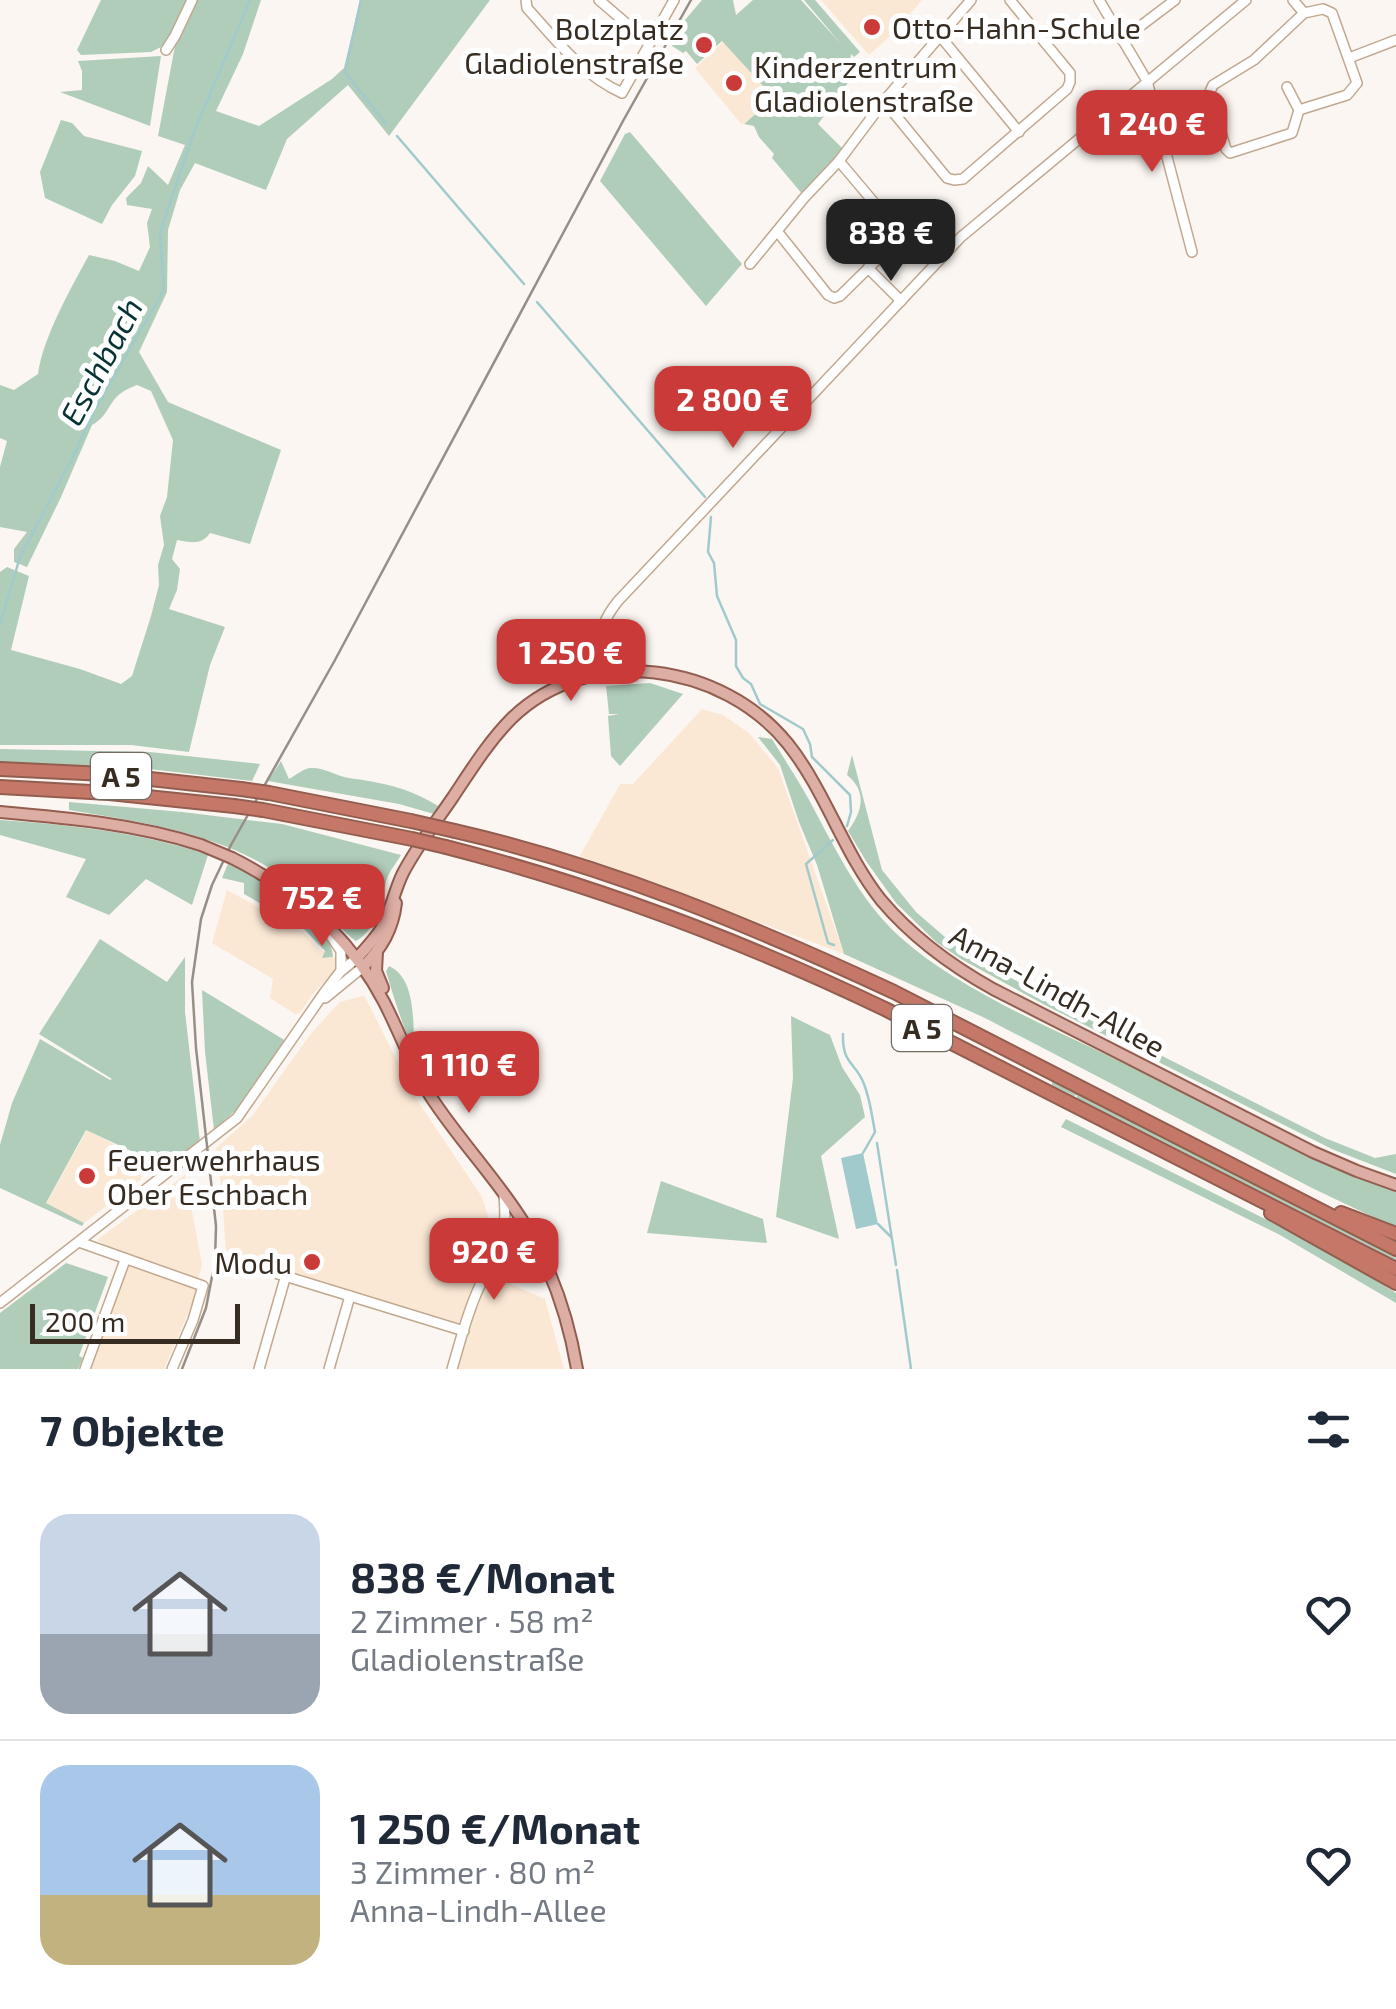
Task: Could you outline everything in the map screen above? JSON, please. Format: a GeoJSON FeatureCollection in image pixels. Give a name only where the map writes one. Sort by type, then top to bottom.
{"type":"FeatureCollection","features":[{"type":"Feature","properties":{"kind":"highway","name":"A 5"},"geometry":{"type":"LineString","coordinates":[[0,770],[105,774],[269,793],[455,831],[620,878],[735,920],[894,992],[1396,1250]]}},
{"type":"Feature","properties":{"kind":"highway","name":"A 5"},"geometry":{"type":"LineString","coordinates":[[0,787],[128,794],[263,810],[446,846],[598,890],[804,970],[1396,1269]]}},
{"type":"Feature","properties":{"kind":"highway"},"geometry":{"type":"LineString","coordinates":[[1236,1188],[1278,1219],[1396,1286]]}},
{"type":"Feature","properties":{"kind":"highway"},"geometry":{"type":"LineString","coordinates":[[1278,1188],[1396,1234]]}},
{"type":"Feature","properties":{"kind":"main road","name":"Anna-Lindh-Allee"},"geometry":{"type":"LineString","coordinates":[[398,884],[470,772],[514,716],[554,690],[599,674],[638,671],[678,676],[736,699],[777,732],[796,756],[868,882],[910,931],[936,954],[960,970],[1313,1152],[1396,1185]]}},
{"type":"Feature","properties":{"kind":"main road"},"geometry":{"type":"LineString","coordinates":[[0,812],[165,834],[232,858],[277,883],[316,914],[360,962],[431,1096],[536,1244],[561,1302],[577,1369]]}},
{"type":"Feature","properties":{"kind":"main road"},"geometry":{"type":"LineString","coordinates":[[398,884],[394,916],[378,952],[376,971],[401,1036]]}},
{"type":"Feature","properties":{"kind":"main road"},"geometry":{"type":"LineString","coordinates":[[360,962],[380,930],[398,884]]}},
{"type":"Feature","properties":{"kind":"main road"},"geometry":{"type":"LineString","coordinates":[[360,962],[378,952]]}},
{"type":"Feature","properties":{"kind":"street"},"geometry":{"type":"LineString","coordinates":[[166,50],[192,0]]}},
{"type":"Feature","properties":{"kind":"street"},"geometry":{"type":"LineString","coordinates":[[526,0],[527,8],[579,66],[605,86],[622,93],[674,0]]}},
{"type":"Feature","properties":{"kind":"street"},"geometry":{"type":"LineString","coordinates":[[599,0],[650,40]]}},
{"type":"Feature","properties":{"kind":"street"},"geometry":{"type":"LineString","coordinates":[[750,264],[971,0]]}},
{"type":"Feature","properties":{"kind":"street"},"geometry":{"type":"LineString","coordinates":[[884,101],[948,178],[963,179],[1067,89],[1070,82],[1070,73],[1010,0]]}},
{"type":"Feature","properties":{"kind":"street"},"geometry":{"type":"LineString","coordinates":[[1100,0],[1148,81],[1192,252]]}},
{"type":"Feature","properties":{"kind":"street"},"geometry":{"type":"LineString","coordinates":[[1122,40],[1176,0]]}},
{"type":"Feature","properties":{"kind":"street"},"geometry":{"type":"LineString","coordinates":[[599,674],[600,634],[612,608],[961,236],[1246,0]]}},
{"type":"Feature","properties":{"kind":"street"},"geometry":{"type":"LineString","coordinates":[[1293,0],[1304,13]]}},
{"type":"Feature","properties":{"kind":"street"},"geometry":{"type":"LineString","coordinates":[[1287,87],[1299,110],[1292,133],[1230,153],[1209,94],[1212,84],[1254,60],[1304,13],[1323,8],[1332,13],[1357,83],[1348,95],[1299,110]]}},
{"type":"Feature","properties":{"kind":"street"},"geometry":{"type":"LineString","coordinates":[[940,36],[1018,132]]}},
{"type":"Feature","properties":{"kind":"street"},"geometry":{"type":"LineString","coordinates":[[1349,58],[1391,43]]}},
{"type":"Feature","properties":{"kind":"street"},"geometry":{"type":"LineString","coordinates":[[777,232],[828,296],[840,296],[897,240],[898,231],[839,161]]}},
{"type":"Feature","properties":{"kind":"street"},"geometry":{"type":"LineString","coordinates":[[868,268],[901,301]]}},
{"type":"Feature","properties":{"kind":"street"},"geometry":{"type":"LineString","coordinates":[[0,1303],[237,1118],[340,972],[342,951],[316,914]]}},
{"type":"Feature","properties":{"kind":"street"},"geometry":{"type":"LineString","coordinates":[[340,972],[360,962]]}},
{"type":"Feature","properties":{"kind":"street"},"geometry":{"type":"LineString","coordinates":[[318,1002],[360,962]]}},
{"type":"Feature","properties":{"kind":"street"},"geometry":{"type":"LineString","coordinates":[[496,1261],[504,1240],[504,1195]]}},
{"type":"Feature","properties":{"kind":"street"},"geometry":{"type":"LineString","coordinates":[[79,1242],[204,1286],[172,1369]]}},
{"type":"Feature","properties":{"kind":"street"},"geometry":{"type":"LineString","coordinates":[[452,1369],[480,1281],[496,1261],[520,1243],[536,1244]]}},
{"type":"Feature","properties":{"kind":"street"},"geometry":{"type":"LineString","coordinates":[[85,1369],[125,1260]]}},
{"type":"Feature","properties":{"kind":"street"},"geometry":{"type":"LineString","coordinates":[[262,1269],[464,1331]]}},
{"type":"Feature","properties":{"kind":"street"},"geometry":{"type":"LineString","coordinates":[[259,1369],[286,1276]]}},
{"type":"Feature","properties":{"kind":"street"},"geometry":{"type":"LineString","coordinates":[[329,1369],[350,1296]]}},
{"type":"Feature","properties":{"kind":"shaded area","name":"Otto-Hahn-Schule"},"geometry":{"type":"Polygon","coordinates":[[[821,0],[922,0],[869,55],[821,0]]]}},
{"type":"Feature","properties":{"kind":"shaded area","name":"Kinderzentrum Gladiolenstraße"},"geometry":{"type":"Polygon","coordinates":[[[723,42],[775,98],[742,125],[695,68],[723,42]]]}},
{"type":"Feature","properties":{"kind":"shaded area"},"geometry":{"type":"Polygon","coordinates":[[[702,709],[723,715],[749,733],[778,768],[844,954],[580,856],[620,784],[633,784],[702,709]]]}},
{"type":"Feature","properties":{"kind":"shaded area"},"geometry":{"type":"Polygon","coordinates":[[[227,890],[305,933],[324,952],[323,958],[338,957],[337,968],[300,1013],[295,1014],[270,998],[273,979],[212,943],[227,890]]]}},
{"type":"Feature","properties":{"kind":"shaded area"},"geometry":{"type":"Polygon","coordinates":[[[362,996],[417,1100],[482,1197],[499,1249],[495,1277],[545,1299],[564,1369],[458,1369],[470,1326],[226,1254],[216,1148],[253,1115],[309,1036],[335,1007],[362,996]]]}},
{"type":"Feature","properties":{"kind":"shaded area"},"geometry":{"type":"Polygon","coordinates":[[[87,1130],[149,1163],[140,1180],[84,1223],[46,1204],[87,1130]]]}},
{"type":"Feature","properties":{"kind":"shaded area"},"geometry":{"type":"Polygon","coordinates":[[[185,1175],[202,1264],[194,1299],[164,1369],[81,1369],[125,1257],[97,1240],[185,1175]]]}},
{"type":"Feature","properties":{"kind":"green space"},"geometry":{"type":"Polygon","coordinates":[[[101,0],[261,0],[243,54],[216,111],[259,126],[344,68],[360,0],[490,0],[389,136],[348,85],[287,139],[266,190],[195,163],[180,190],[168,230],[167,292],[139,352],[168,402],[281,450],[250,544],[210,533],[199,541],[177,540],[172,559],[180,569],[169,609],[225,627],[210,665],[189,752],[131,745],[0,745],[0,572],[7,567],[29,576],[11,650],[121,684],[132,676],[159,585],[158,565],[164,545],[160,516],[167,497],[173,440],[151,391],[137,385],[114,399],[92,425],[27,567],[14,562],[14,549],[27,532],[0,527],[0,467],[7,441],[0,438],[0,385],[14,390],[38,374],[52,329],[89,255],[139,271],[150,247],[147,223],[152,209],[127,205],[126,198],[141,183],[148,166],[168,185],[185,145],[158,136],[175,46],[169,43],[151,52],[81,55],[77,50],[101,0]]]}},
{"type":"Feature","properties":{"kind":"green space"},"geometry":{"type":"Polygon","coordinates":[[[702,0],[733,0],[736,15],[753,0],[801,0],[841,44],[804,0],[815,0],[860,52],[854,57],[851,54],[850,65],[861,65],[818,124],[844,150],[803,195],[772,158],[774,154],[754,126],[744,124],[774,98],[722,41],[697,64],[686,51],[672,46],[685,20],[702,0]]]}},
{"type":"Feature","properties":{"kind":"green space"},"geometry":{"type":"Polygon","coordinates":[[[161,56],[150,126],[60,92],[82,90],[78,61],[161,56]]]}},
{"type":"Feature","properties":{"kind":"green space"},"geometry":{"type":"Polygon","coordinates":[[[61,120],[72,123],[84,136],[142,151],[135,176],[102,224],[45,198],[40,172],[61,120]]]}},
{"type":"Feature","properties":{"kind":"green space"},"geometry":{"type":"Polygon","coordinates":[[[630,132],[742,264],[706,306],[600,181],[625,134],[630,132]]]}},
{"type":"Feature","properties":{"kind":"green space"},"geometry":{"type":"Polygon","coordinates":[[[650,683],[683,694],[620,766],[611,756],[608,716],[619,714],[609,714],[606,686],[650,683]]]}},
{"type":"Feature","properties":{"kind":"green space"},"geometry":{"type":"Polygon","coordinates":[[[758,737],[772,739],[848,872],[872,906],[923,956],[1034,1020],[1290,1145],[1396,1189],[1396,1228],[985,1018],[844,954],[780,765],[758,737]]]}},
{"type":"Feature","properties":{"kind":"green space"},"geometry":{"type":"Polygon","coordinates":[[[0,749],[150,752],[260,764],[252,781],[149,769],[0,763],[0,749]]]}},
{"type":"Feature","properties":{"kind":"green space"},"geometry":{"type":"Polygon","coordinates":[[[852,755],[882,870],[916,912],[960,950],[1325,1138],[1375,1158],[1396,1154],[1396,1174],[1334,1150],[1043,1004],[936,942],[896,903],[848,831],[861,802],[858,788],[847,775],[852,755]]]}},
{"type":"Feature","properties":{"kind":"green space"},"geometry":{"type":"Polygon","coordinates":[[[281,761],[289,779],[307,769],[320,769],[395,787],[438,806],[434,814],[268,781],[281,761]]]}},
{"type":"Feature","properties":{"kind":"green space"},"geometry":{"type":"Polygon","coordinates":[[[69,802],[282,824],[401,855],[388,876],[370,928],[356,941],[308,895],[257,861],[179,831],[69,810],[69,802]]]}},
{"type":"Feature","properties":{"kind":"green space"},"geometry":{"type":"Polygon","coordinates":[[[0,820],[105,831],[208,855],[192,905],[146,879],[109,915],[66,897],[86,859],[0,835],[0,820]]]}},
{"type":"Feature","properties":{"kind":"green space"},"geometry":{"type":"Polygon","coordinates":[[[229,861],[275,888],[308,914],[330,943],[333,957],[322,958],[325,951],[302,927],[244,894],[244,883],[222,878],[229,861]]]}},
{"type":"Feature","properties":{"kind":"green space"},"geometry":{"type":"Polygon","coordinates":[[[100,939],[167,982],[185,957],[185,1012],[200,1142],[168,1168],[86,1130],[46,1203],[84,1223],[82,1226],[0,1188],[0,1145],[12,1103],[40,1039],[112,1079],[39,1034],[100,939]]]}},
{"type":"Feature","properties":{"kind":"green space"},"geometry":{"type":"Polygon","coordinates":[[[389,966],[407,987],[414,1037],[441,1097],[434,1094],[413,1049],[386,971],[389,966]]]}},
{"type":"Feature","properties":{"kind":"green space"},"geometry":{"type":"Polygon","coordinates":[[[202,990],[286,1041],[236,1110],[214,1130],[205,1052],[202,990]]]}},
{"type":"Feature","properties":{"kind":"green space"},"geometry":{"type":"Polygon","coordinates":[[[791,1016],[830,1035],[842,1067],[860,1095],[865,1117],[821,1156],[839,1239],[776,1217],[793,1078],[791,1016]]]}},
{"type":"Feature","properties":{"kind":"green space"},"geometry":{"type":"Polygon","coordinates":[[[1052,1081],[1396,1256],[1396,1260],[1052,1085],[1052,1081]]]}},
{"type":"Feature","properties":{"kind":"green space"},"geometry":{"type":"Polygon","coordinates":[[[1066,1119],[1321,1247],[1396,1293],[1396,1303],[1280,1235],[1061,1127],[1066,1119]]]}},
{"type":"Feature","properties":{"kind":"green space"},"geometry":{"type":"Polygon","coordinates":[[[661,1181],[763,1219],[767,1243],[647,1233],[661,1181]]]}},
{"type":"Feature","properties":{"kind":"green space"},"geometry":{"type":"Polygon","coordinates":[[[66,1263],[108,1277],[79,1356],[83,1358],[78,1369],[0,1369],[0,1313],[66,1263]]]}},
{"type":"Feature","properties":{"kind":"water"},"geometry":{"type":"Polygon","coordinates":[[[863,1153],[878,1224],[856,1229],[841,1158],[863,1153]]]}},
{"type":"Feature","properties":{"kind":"waterway","name":"Eschbach"},"geometry":{"type":"LineString","coordinates":[[0,624],[20,557],[93,413],[164,290],[160,233],[194,132],[250,0]]}},
{"type":"Feature","properties":{"kind":"waterway"},"geometry":{"type":"LineString","coordinates":[[361,0],[345,72],[386,124]]}},
{"type":"Feature","properties":{"kind":"waterway"},"geometry":{"type":"LineString","coordinates":[[397,136],[524,284]]}},
{"type":"Feature","properties":{"kind":"waterway"},"geometry":{"type":"LineString","coordinates":[[537,302],[705,497]]}},
{"type":"Feature","properties":{"kind":"waterway"},"geometry":{"type":"LineString","coordinates":[[711,517],[708,552],[714,563],[717,596],[736,640],[736,666],[751,684],[760,704],[803,729],[812,757],[850,795],[847,826]]}},
{"type":"Feature","properties":{"kind":"waterway"},"geometry":{"type":"LineString","coordinates":[[833,840],[806,864],[828,943],[834,945]]}},
{"type":"Feature","properties":{"kind":"waterway"},"geometry":{"type":"LineString","coordinates":[[843,1034],[847,1058],[861,1077],[871,1108],[875,1132],[863,1153]]}},
{"type":"Feature","properties":{"kind":"waterway"},"geometry":{"type":"LineString","coordinates":[[877,1143],[896,1265]]}},
{"type":"Feature","properties":{"kind":"waterway"},"geometry":{"type":"LineString","coordinates":[[878,1224],[891,1237]]}},
{"type":"Feature","properties":{"kind":"waterway"},"geometry":{"type":"LineString","coordinates":[[897,1270],[911,1369]]}},
{"type":"Feature","properties":{"kind":"tram line"},"geometry":{"type":"LineString","coordinates":[[182,1369],[206,1308],[215,1261],[216,1226],[192,982],[201,919],[212,885],[691,0]]}},
{"type":"Feature","properties":{"kind":"place","name":"Otto-Hahn-Schule"},"geometry":{"type":"Point","coordinates":[872,27]}},
{"type":"Feature","properties":{"kind":"place","name":"Bolzplatz Gladiolenstraße"},"geometry":{"type":"Point","coordinates":[704,45]}},
{"type":"Feature","properties":{"kind":"place","name":"Kinderzentrum Gladiolenstraße"},"geometry":{"type":"Point","coordinates":[734,83]}},
{"type":"Feature","properties":{"kind":"place","name":"Feuerwehrhaus Ober Eschbach"},"geometry":{"type":"Point","coordinates":[87,1176]}},
{"type":"Feature","properties":{"kind":"place","name":"Modu"},"geometry":{"type":"Point","coordinates":[312,1262]}}]}
